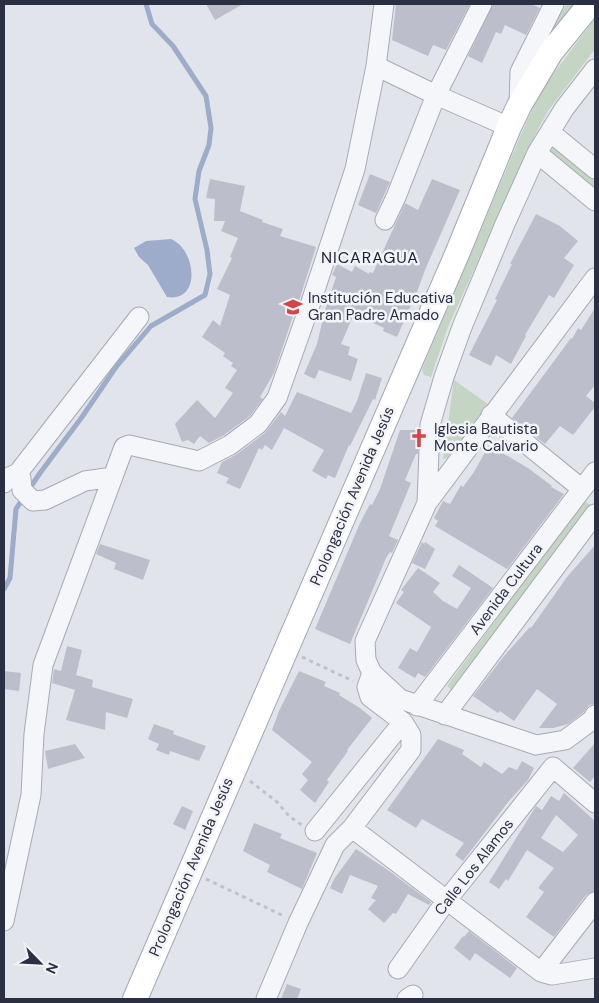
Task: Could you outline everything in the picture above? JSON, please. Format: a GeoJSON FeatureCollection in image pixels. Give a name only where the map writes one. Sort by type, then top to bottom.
{"type":"FeatureCollection","features":[{"type":"Feature","properties":{"kind":"main road","name":"Prolongación Avenida Jesús"},"geometry":{"type":"LineString","coordinates":[[135,999],[233,768],[457,254],[514,117],[551,52],[590,4]]}},
{"type":"Feature","properties":{"kind":"street"},"geometry":{"type":"LineString","coordinates":[[4,921],[31,796],[34,734],[43,665],[124,447],[126,445],[199,461],[230,444],[258,424],[277,398],[355,169],[376,66],[384,4]]}},
{"type":"Feature","properties":{"kind":"street"},"geometry":{"type":"LineString","coordinates":[[385,220],[436,95],[482,4]]}},
{"type":"Feature","properties":{"kind":"street"},"geometry":{"type":"LineString","coordinates":[[376,66],[436,95],[514,117],[520,72],[554,4]]}},
{"type":"Feature","properties":{"kind":"street"},"geometry":{"type":"LineString","coordinates":[[427,503],[430,425],[444,377],[469,310],[537,153],[564,109],[595,69]]}},
{"type":"Feature","properties":{"kind":"street"},"geometry":{"type":"LineString","coordinates":[[550,132],[595,169]]}},
{"type":"Feature","properties":{"kind":"street"},"geometry":{"type":"LineString","coordinates":[[537,153],[595,200]]}},
{"type":"Feature","properties":{"kind":"street"},"geometry":{"type":"LineString","coordinates":[[266,999],[298,923],[335,845],[352,828],[411,750],[412,735],[403,722],[370,697],[370,680],[365,641],[427,503],[595,278]]}},
{"type":"Feature","properties":{"kind":"street"},"geometry":{"type":"LineString","coordinates":[[114,477],[85,481],[46,500],[19,487],[139,317]]}},
{"type":"Feature","properties":{"kind":"street"},"geometry":{"type":"LineString","coordinates":[[491,415],[582,489]]}},
{"type":"Feature","properties":{"kind":"street","name":"Avenida Cultura"},"geometry":{"type":"LineString","coordinates":[[417,706],[595,472]]}},
{"type":"Feature","properties":{"kind":"street","name":"Avenida Cultura"},"geometry":{"type":"LineString","coordinates":[[445,715],[595,514]]}},
{"type":"Feature","properties":{"kind":"street"},"geometry":{"type":"LineString","coordinates":[[370,680],[400,699],[417,706],[536,745],[565,740],[593,718]]}},
{"type":"Feature","properties":{"kind":"street"},"geometry":{"type":"LineString","coordinates":[[315,830],[403,722]]}},
{"type":"Feature","properties":{"kind":"street","name":"Calle Los Alamos"},"geometry":{"type":"LineString","coordinates":[[398,969],[446,901],[552,767],[595,802]]}},
{"type":"Feature","properties":{"kind":"street"},"geometry":{"type":"LineString","coordinates":[[352,828],[540,972],[552,975],[595,968]]}},
{"type":"Feature","properties":{"kind":"street"},"geometry":{"type":"LineString","coordinates":[[540,972],[595,902]]}},
{"type":"Feature","properties":{"kind":"path"},"geometry":{"type":"LineString","coordinates":[[286,650],[370,680]]}},
{"type":"Feature","properties":{"kind":"path"},"geometry":{"type":"LineString","coordinates":[[233,768],[277,802],[290,817],[308,830],[315,830]]}},
{"type":"Feature","properties":{"kind":"path"},"geometry":{"type":"LineString","coordinates":[[189,871],[298,923]]}},
{"type":"Feature","properties":{"kind":"green space"},"geometry":{"type":"Polygon","coordinates":[[[567,4],[577,4],[545,43],[554,22],[567,4]]]}},
{"type":"Feature","properties":{"kind":"green space"},"geometry":{"type":"Polygon","coordinates":[[[595,18],[595,49],[548,111],[537,131],[448,327],[431,377],[424,375],[422,369],[528,118],[546,84],[595,18]]]}},
{"type":"Feature","properties":{"kind":"green space"},"geometry":{"type":"Polygon","coordinates":[[[555,145],[595,175],[595,187],[549,153],[555,145]]]}},
{"type":"Feature","properties":{"kind":"green space"},"geometry":{"type":"Polygon","coordinates":[[[454,380],[488,404],[447,458],[443,459],[454,380]]]}},
{"type":"Feature","properties":{"kind":"green space"},"geometry":{"type":"Polygon","coordinates":[[[584,500],[591,506],[453,691],[447,686],[584,500]]]}},
{"type":"Feature","properties":{"kind":"water"},"geometry":{"type":"Polygon","coordinates":[[[171,239],[180,245],[186,254],[192,274],[186,292],[178,297],[167,297],[148,265],[139,257],[134,248],[146,241],[171,239]]]}},
{"type":"Feature","properties":{"kind":"building"},"geometry":{"type":"Polygon","coordinates":[[[206,4],[243,4],[215,20],[206,4]]]}},
{"type":"Feature","properties":{"kind":"building"},"geometry":{"type":"Polygon","coordinates":[[[396,4],[470,4],[446,50],[433,45],[428,56],[392,40],[396,4]]]}},
{"type":"Feature","properties":{"kind":"building"},"geometry":{"type":"Polygon","coordinates":[[[493,4],[531,4],[540,8],[526,35],[505,25],[501,34],[496,32],[482,63],[468,56],[493,4]]]}},
{"type":"Feature","properties":{"kind":"building"},"geometry":{"type":"Polygon","coordinates":[[[370,174],[390,182],[376,213],[358,205],[370,174]]]}},
{"type":"Feature","properties":{"kind":"building"},"geometry":{"type":"Polygon","coordinates":[[[210,179],[245,186],[240,211],[263,220],[262,222],[283,229],[280,236],[316,247],[274,373],[260,397],[263,399],[250,416],[224,435],[209,443],[200,436],[194,444],[188,440],[182,442],[175,424],[197,400],[215,418],[233,393],[225,388],[237,370],[231,366],[233,363],[223,356],[225,353],[202,337],[213,320],[220,326],[230,295],[217,289],[232,258],[230,257],[238,238],[221,231],[225,221],[214,221],[215,199],[206,198],[210,179]]]}},
{"type":"Feature","properties":{"kind":"building"},"geometry":{"type":"Polygon","coordinates":[[[432,179],[460,190],[397,337],[383,331],[384,328],[354,314],[341,344],[350,347],[348,355],[358,359],[351,381],[319,370],[315,379],[304,374],[317,344],[325,310],[336,277],[332,275],[337,264],[352,272],[355,266],[369,274],[369,272],[373,273],[405,203],[418,210],[432,179]]]}},
{"type":"Feature","properties":{"kind":"building"},"geometry":{"type":"Polygon","coordinates":[[[536,214],[560,226],[578,241],[564,258],[574,265],[554,298],[549,295],[525,335],[511,364],[496,355],[491,366],[469,355],[497,300],[495,299],[512,264],[510,264],[536,214]]]}},
{"type":"Feature","properties":{"kind":"building"},"geometry":{"type":"Polygon","coordinates":[[[595,308],[595,385],[586,396],[595,403],[595,407],[573,435],[560,426],[545,444],[512,418],[572,339],[578,328],[581,330],[595,308]]]}},
{"type":"Feature","properties":{"kind":"building"},"geometry":{"type":"Polygon","coordinates":[[[366,373],[382,378],[375,400],[373,399],[349,445],[335,478],[328,475],[326,479],[312,471],[324,450],[284,428],[272,450],[265,445],[262,450],[259,448],[240,489],[226,483],[229,478],[217,473],[222,462],[237,454],[265,433],[281,412],[285,416],[297,392],[351,413],[366,373]]]}},
{"type":"Feature","properties":{"kind":"building"},"geometry":{"type":"Polygon","coordinates":[[[400,430],[419,430],[418,454],[416,454],[405,480],[411,483],[389,536],[398,540],[392,553],[390,552],[386,558],[350,644],[315,629],[360,523],[380,489],[400,430]]]}},
{"type":"Feature","properties":{"kind":"building"},"geometry":{"type":"Polygon","coordinates":[[[489,445],[528,468],[551,487],[564,494],[507,569],[435,526],[438,521],[434,518],[443,501],[450,504],[461,485],[463,487],[474,472],[489,445]]]}},
{"type":"Feature","properties":{"kind":"building"},"geometry":{"type":"Polygon","coordinates":[[[422,542],[435,549],[425,569],[412,563],[422,542]]]}},
{"type":"Feature","properties":{"kind":"building"},"geometry":{"type":"Polygon","coordinates":[[[100,544],[150,560],[143,580],[114,569],[116,563],[96,554],[100,544]]]}},
{"type":"Feature","properties":{"kind":"building"},"geometry":{"type":"Polygon","coordinates":[[[595,545],[595,704],[589,705],[584,712],[568,724],[553,728],[539,728],[557,704],[537,689],[514,721],[473,696],[504,656],[531,628],[567,577],[595,545]]]}},
{"type":"Feature","properties":{"kind":"building"},"geometry":{"type":"Polygon","coordinates":[[[459,565],[493,588],[425,677],[418,673],[415,678],[398,668],[410,648],[417,652],[431,627],[396,603],[404,592],[401,590],[418,568],[440,583],[433,592],[443,601],[457,609],[471,588],[452,576],[459,565]]]}},
{"type":"Feature","properties":{"kind":"building"},"geometry":{"type":"Polygon","coordinates":[[[67,646],[82,650],[76,675],[93,680],[92,687],[133,699],[127,718],[106,712],[105,730],[66,720],[75,690],[52,683],[54,669],[61,671],[67,646]]]}},
{"type":"Feature","properties":{"kind":"building"},"geometry":{"type":"Polygon","coordinates":[[[4,671],[21,673],[19,691],[4,689],[4,671]]]}},
{"type":"Feature","properties":{"kind":"building"},"geometry":{"type":"Polygon","coordinates":[[[299,671],[326,682],[324,686],[340,693],[339,695],[372,718],[347,750],[327,780],[329,782],[315,803],[300,790],[308,780],[302,774],[312,762],[272,730],[279,711],[299,671]]]}},
{"type":"Feature","properties":{"kind":"building"},"geometry":{"type":"Polygon","coordinates":[[[154,724],[174,731],[173,734],[206,746],[199,761],[170,751],[169,755],[156,750],[159,744],[148,739],[154,724]]]}},
{"type":"Feature","properties":{"kind":"building"},"geometry":{"type":"Polygon","coordinates":[[[438,739],[464,750],[462,754],[481,767],[484,762],[502,774],[509,767],[517,770],[522,761],[534,768],[528,780],[509,801],[463,861],[455,855],[464,843],[422,819],[416,828],[387,810],[438,739]]]}},
{"type":"Feature","properties":{"kind":"building"},"geometry":{"type":"Polygon","coordinates":[[[595,743],[595,776],[590,782],[573,768],[595,743]]]}},
{"type":"Feature","properties":{"kind":"building"},"geometry":{"type":"Polygon","coordinates":[[[75,744],[85,758],[48,769],[45,751],[75,744]]]}},
{"type":"Feature","properties":{"kind":"building"},"geometry":{"type":"Polygon","coordinates":[[[564,793],[595,821],[595,891],[586,895],[554,937],[526,917],[544,892],[538,888],[554,868],[527,850],[508,881],[506,879],[499,889],[489,882],[536,806],[542,810],[551,796],[559,801],[564,793]],[[556,815],[541,838],[563,852],[578,835],[556,815]]]}},
{"type":"Feature","properties":{"kind":"building"},"geometry":{"type":"Polygon","coordinates":[[[182,806],[193,811],[185,830],[173,824],[182,806]]]}},
{"type":"Feature","properties":{"kind":"building"},"geometry":{"type":"Polygon","coordinates":[[[254,823],[282,834],[280,838],[317,853],[302,889],[267,872],[270,865],[243,851],[254,823]]]}},
{"type":"Feature","properties":{"kind":"building"},"geometry":{"type":"Polygon","coordinates":[[[356,849],[431,902],[429,905],[408,894],[396,914],[393,913],[384,923],[368,909],[376,900],[371,898],[378,886],[350,875],[342,894],[330,888],[334,879],[356,849]]]}},
{"type":"Feature","properties":{"kind":"building"},"geometry":{"type":"Polygon","coordinates":[[[469,931],[517,968],[510,978],[475,953],[470,961],[454,948],[469,931]]]}},
{"type":"Feature","properties":{"kind":"building"},"geometry":{"type":"Polygon","coordinates":[[[287,984],[301,989],[297,999],[281,999],[287,984]]]}},
{"type":"Feature","properties":{"kind":"waterway"},"geometry":{"type":"LineString","coordinates":[[4,589],[10,578],[16,509],[40,473],[82,417],[116,367],[151,326],[205,295],[210,274],[207,250],[195,199],[199,171],[209,145],[211,128],[206,96],[173,46],[152,24],[146,4]]}},
{"type":"Feature","properties":{"kind":"place","name":"Institución Educativa Gran Padre Amado"},"geometry":{"type":"Point","coordinates":[293,307]}},
{"type":"Feature","properties":{"kind":"place","name":"Iglesia Bautista Monte Calvario"},"geometry":{"type":"Point","coordinates":[419,438]}},
{"type":"Feature","properties":{"kind":"district","name":"NICARAGUA"},"geometry":{"type":"Point","coordinates":[370,257]}}]}
